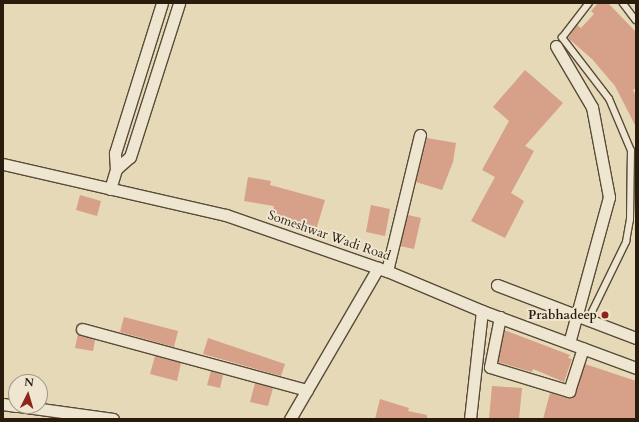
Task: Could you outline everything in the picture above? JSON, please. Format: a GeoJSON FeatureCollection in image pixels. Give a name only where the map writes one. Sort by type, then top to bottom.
{"type":"FeatureCollection","features":[{"type":"Feature","properties":{"kind":"street"},"geometry":{"type":"LineString","coordinates":[[110,189],[116,169],[115,153],[162,3]]}},
{"type":"Feature","properties":{"kind":"street"},"geometry":{"type":"LineString","coordinates":[[116,169],[130,157],[179,3]]}},
{"type":"Feature","properties":{"kind":"street"},"geometry":{"type":"LineString","coordinates":[[556,46],[592,107],[610,197],[569,343]]}},
{"type":"Feature","properties":{"kind":"street"},"geometry":{"type":"LineString","coordinates":[[290,419],[382,269],[420,135]]}},
{"type":"Feature","properties":{"kind":"street","name":"Someshwar Wadi Road"},"geometry":{"type":"LineString","coordinates":[[3,164],[226,214],[382,269],[482,311],[636,368]]}},
{"type":"Feature","properties":{"kind":"street"},"geometry":{"type":"LineString","coordinates":[[498,284],[636,338]]}},
{"type":"Feature","properties":{"kind":"street"},"geometry":{"type":"LineString","coordinates":[[470,419],[482,311]]}},
{"type":"Feature","properties":{"kind":"street"},"geometry":{"type":"LineString","coordinates":[[500,318],[490,367],[569,391],[583,348]]}},
{"type":"Feature","properties":{"kind":"street"},"geometry":{"type":"LineString","coordinates":[[82,329],[307,390]]}},
{"type":"Feature","properties":{"kind":"street"},"geometry":{"type":"LineString","coordinates":[[48,410],[113,419]]}},
{"type":"Feature","properties":{"kind":"lane"},"geometry":{"type":"LineString","coordinates":[[588,320],[626,242],[630,220],[633,160],[631,151],[609,98],[562,38],[589,3]]}},
{"type":"Feature","properties":{"kind":"lane"},"geometry":{"type":"LineString","coordinates":[[622,3],[636,20]]}},
{"type":"Feature","properties":{"kind":"building"},"geometry":{"type":"Polygon","coordinates":[[[598,3],[608,3],[636,32],[636,87],[633,90],[636,96],[636,127],[615,86],[592,59],[568,38],[577,25],[581,28],[594,14],[591,11],[598,3]]]}},
{"type":"Feature","properties":{"kind":"building"},"geometry":{"type":"Polygon","coordinates":[[[525,70],[563,103],[525,146],[534,151],[511,193],[524,201],[505,238],[471,221],[495,177],[482,170],[509,121],[493,107],[525,70]]]}},
{"type":"Feature","properties":{"kind":"building"},"geometry":{"type":"Polygon","coordinates":[[[427,138],[456,143],[453,162],[442,190],[416,182],[427,138]]]}},
{"type":"Feature","properties":{"kind":"building"},"geometry":{"type":"Polygon","coordinates":[[[248,177],[271,181],[270,185],[325,200],[316,230],[271,217],[274,206],[244,201],[248,177]]]}},
{"type":"Feature","properties":{"kind":"building"},"geometry":{"type":"Polygon","coordinates":[[[80,195],[101,201],[97,216],[76,210],[80,195]]]}},
{"type":"Feature","properties":{"kind":"building"},"geometry":{"type":"Polygon","coordinates":[[[371,205],[390,209],[385,236],[366,232],[371,205]]]}},
{"type":"Feature","properties":{"kind":"building"},"geometry":{"type":"Polygon","coordinates":[[[408,215],[421,218],[414,249],[400,246],[408,215]]]}},
{"type":"Feature","properties":{"kind":"building"},"geometry":{"type":"Polygon","coordinates":[[[124,317],[178,331],[174,347],[120,332],[124,317]]]}},
{"type":"Feature","properties":{"kind":"building"},"geometry":{"type":"Polygon","coordinates":[[[504,330],[570,355],[568,358],[572,359],[564,382],[533,369],[532,372],[498,362],[504,330]]]}},
{"type":"Feature","properties":{"kind":"building"},"geometry":{"type":"Polygon","coordinates":[[[78,334],[95,340],[93,351],[75,348],[78,334]]]}},
{"type":"Feature","properties":{"kind":"building"},"geometry":{"type":"Polygon","coordinates":[[[208,338],[285,364],[281,376],[203,354],[208,338]]]}},
{"type":"Feature","properties":{"kind":"building"},"geometry":{"type":"Polygon","coordinates":[[[155,356],[181,363],[177,381],[150,374],[155,356]]]}},
{"type":"Feature","properties":{"kind":"building"},"geometry":{"type":"Polygon","coordinates":[[[585,364],[636,381],[636,419],[543,419],[550,393],[567,398],[574,396],[585,364]]]}},
{"type":"Feature","properties":{"kind":"building"},"geometry":{"type":"Polygon","coordinates":[[[211,371],[223,375],[220,388],[207,385],[211,371]]]}},
{"type":"Feature","properties":{"kind":"building"},"geometry":{"type":"Polygon","coordinates":[[[255,383],[273,388],[268,406],[250,402],[255,383]]]}},
{"type":"Feature","properties":{"kind":"building"},"geometry":{"type":"Polygon","coordinates":[[[492,386],[522,388],[519,419],[489,419],[492,386]]]}},
{"type":"Feature","properties":{"kind":"building"},"geometry":{"type":"Polygon","coordinates":[[[380,399],[409,408],[408,411],[427,415],[427,419],[375,419],[380,399]]]}},
{"type":"Feature","properties":{"kind":"place","name":"Prabhadeep"},"geometry":{"type":"Point","coordinates":[605,315]}}]}
